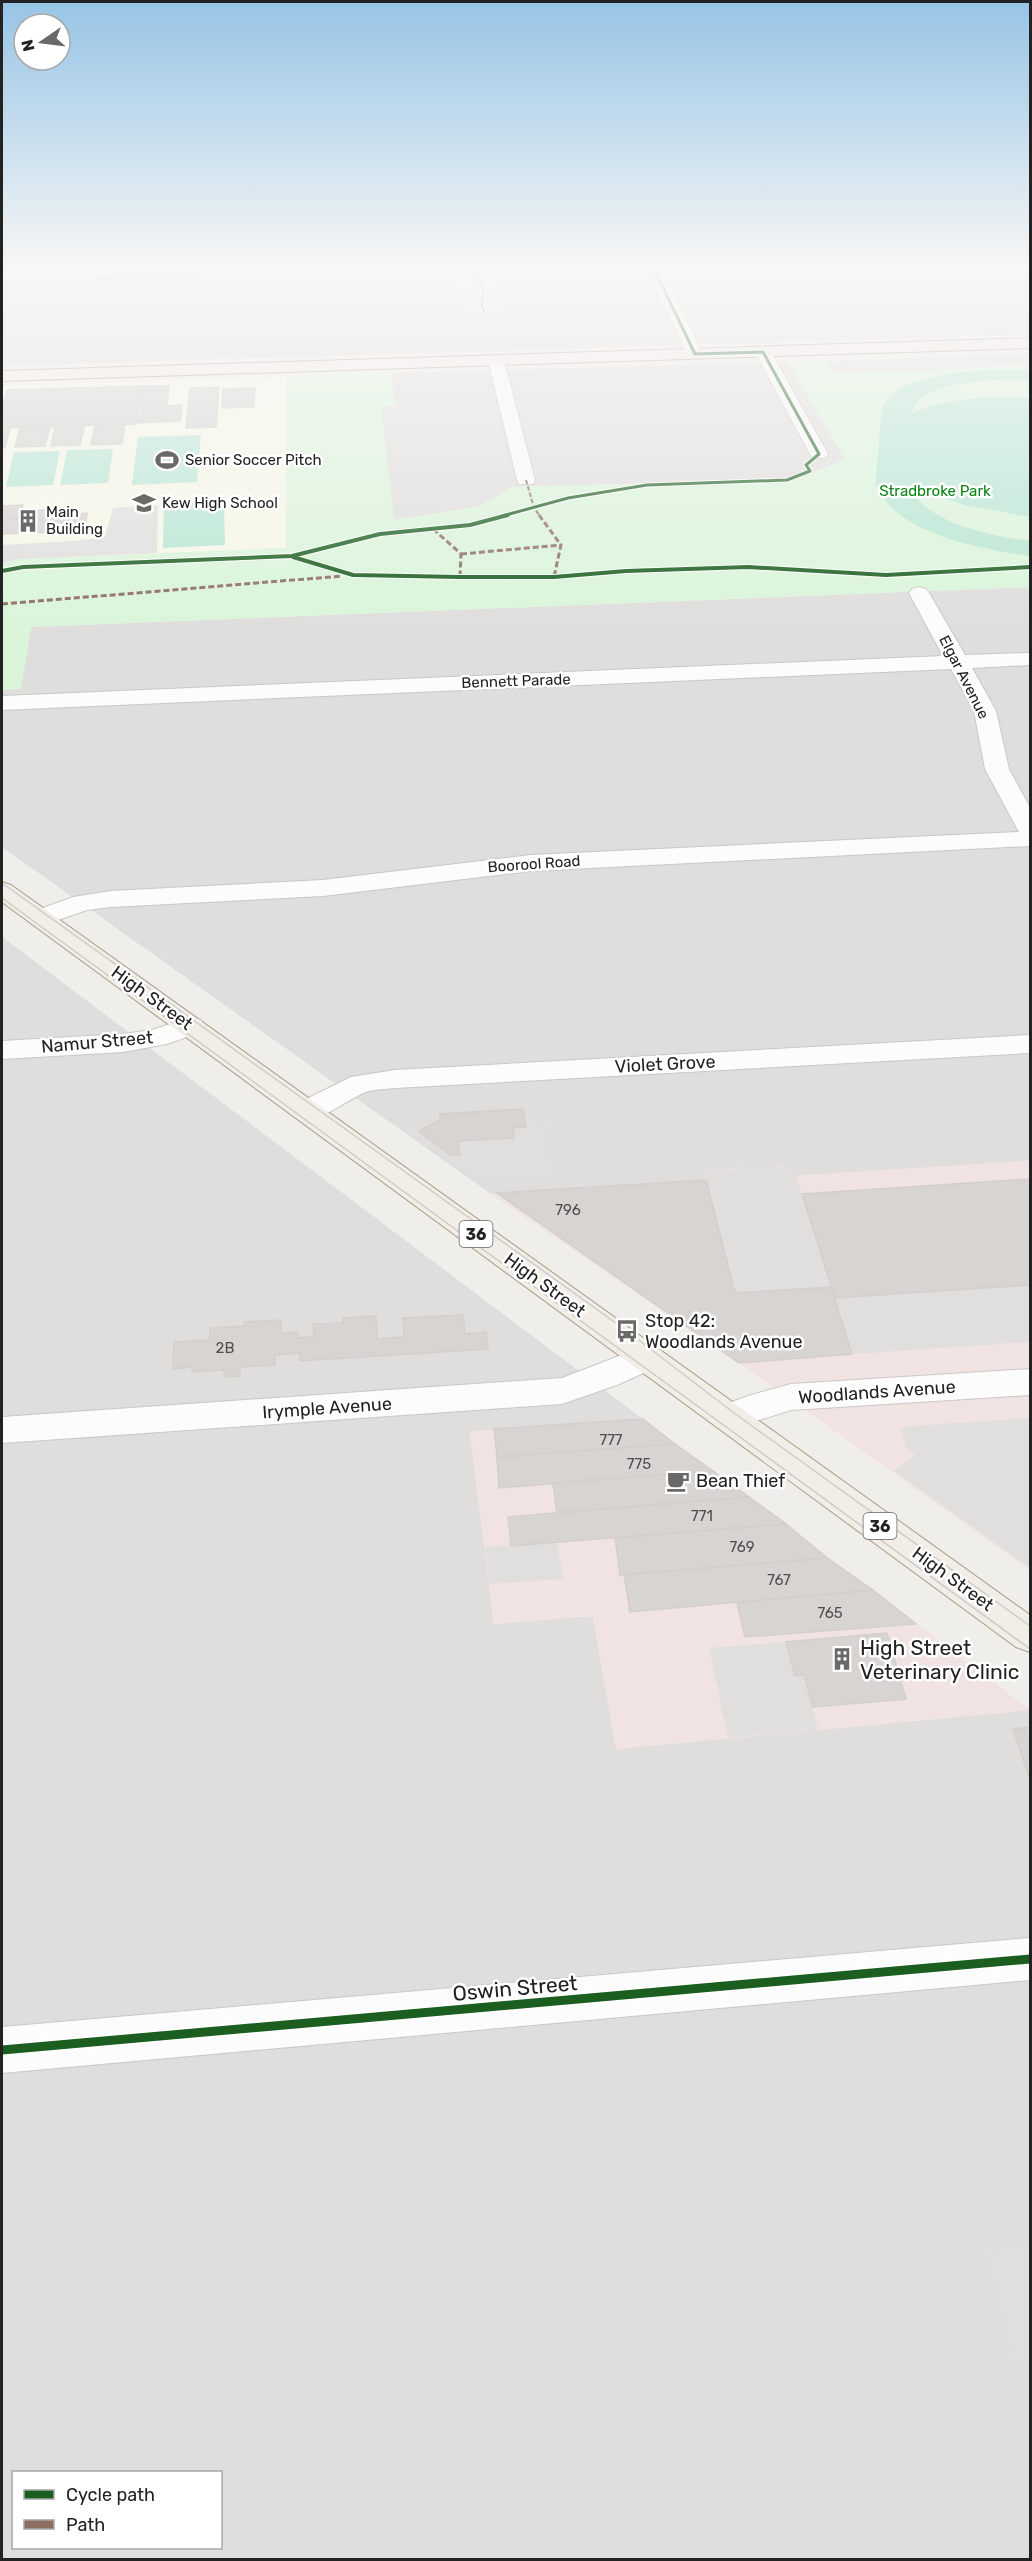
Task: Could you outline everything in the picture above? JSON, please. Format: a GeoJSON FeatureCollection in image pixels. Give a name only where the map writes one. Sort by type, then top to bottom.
{"type":"FeatureCollection","features":[{"type":"Feature","properties":{"kind":"main road","name":"High Street"},"geometry":{"type":"LineString","coordinates":[[2,890],[1030,1636]]}},
{"type":"Feature","properties":{"kind":"street"},"geometry":{"type":"LineString","coordinates":[[502,386],[526,480]]}},
{"type":"Feature","properties":{"kind":"street"},"geometry":{"type":"LineString","coordinates":[[781,386],[819,454]]}},
{"type":"Feature","properties":{"kind":"street","name":"Elgar Avenue"},"geometry":{"type":"LineString","coordinates":[[919,592],[985,711],[997,769],[1030,830]]}},
{"type":"Feature","properties":{"kind":"street","name":"Bennett Parade"},"geometry":{"type":"LineString","coordinates":[[2,703],[1030,659]]}},
{"type":"Feature","properties":{"kind":"street","name":"Boorool Road"},"geometry":{"type":"LineString","coordinates":[[41,918],[82,903],[111,899],[312,889],[531,863],[1030,839]]}},
{"type":"Feature","properties":{"kind":"street","name":"Namur Street"},"geometry":{"type":"LineString","coordinates":[[2,1050],[123,1043],[157,1038],[191,1026]]}},
{"type":"Feature","properties":{"kind":"street","name":"Violet Grove"},"geometry":{"type":"LineString","coordinates":[[307,1111],[361,1083],[395,1079],[1030,1044]]}},
{"type":"Feature","properties":{"kind":"street","name":"Irymple Avenue"},"geometry":{"type":"LineString","coordinates":[[2,1430],[562,1391],[600,1380],[645,1358]]}},
{"type":"Feature","properties":{"kind":"street","name":"Woodlands Avenue"},"geometry":{"type":"LineString","coordinates":[[728,1418],[763,1404],[791,1397],[1030,1382]]}},
{"type":"Feature","properties":{"kind":"street","name":"Oswin Street"},"geometry":{"type":"LineString","coordinates":[[2,2050],[1030,1959]]}},
{"type":"Feature","properties":{"kind":"shaded area","name":"Kew High School"},"geometry":{"type":"Polygon","coordinates":[[[2,386],[287,386],[286,548],[21,559],[2,563],[2,386]]]}},
{"type":"Feature","properties":{"kind":"shaded area"},"geometry":{"type":"Polygon","coordinates":[[[393,386],[802,386],[845,459],[799,479],[513,487],[478,507],[393,520],[381,406],[395,405],[393,386]]]}},
{"type":"Feature","properties":{"kind":"shaded area"},"geometry":{"type":"Polygon","coordinates":[[[158,505],[157,553],[21,559],[2,563],[2,545],[105,537],[113,508],[158,505]]]}},
{"type":"Feature","properties":{"kind":"shaded area"},"geometry":{"type":"Polygon","coordinates":[[[1030,587],[1030,1161],[793,1176],[788,1164],[704,1171],[706,1180],[491,1194],[2,847],[2,690],[21,688],[31,627],[1030,587]]]}},
{"type":"Feature","properties":{"kind":"shaded area"},"geometry":{"type":"Polygon","coordinates":[[[2,937],[643,1419],[470,1432],[494,1624],[593,1616],[616,1749],[1030,1710],[1030,2559],[2,2559],[2,937]]]}},
{"type":"Feature","properties":{"kind":"shaded area"},"geometry":{"type":"Polygon","coordinates":[[[546,1125],[553,1178],[486,1182],[451,1155],[459,1155],[458,1141],[514,1138],[513,1128],[546,1125]]]}},
{"type":"Feature","properties":{"kind":"shaded area"},"geometry":{"type":"Polygon","coordinates":[[[1030,1161],[1030,1570],[739,1363],[491,1194],[706,1180],[704,1171],[789,1164],[793,1176],[1030,1161]]]}},
{"type":"Feature","properties":{"kind":"shaded area"},"geometry":{"type":"Polygon","coordinates":[[[789,1164],[793,1176],[796,1176],[831,1287],[735,1293],[704,1171],[789,1164]]]}},
{"type":"Feature","properties":{"kind":"shaded area"},"geometry":{"type":"Polygon","coordinates":[[[1030,1285],[1030,1342],[852,1354],[835,1298],[1030,1285]]]}},
{"type":"Feature","properties":{"kind":"shaded area"},"geometry":{"type":"Polygon","coordinates":[[[1030,1418],[1030,1568],[894,1471],[915,1455],[907,1448],[900,1427],[1030,1418]]]}},
{"type":"Feature","properties":{"kind":"shaded area"},"geometry":{"type":"Polygon","coordinates":[[[643,1419],[1030,1710],[616,1749],[593,1616],[494,1624],[470,1431],[643,1419]]]}},
{"type":"Feature","properties":{"kind":"shaded area"},"geometry":{"type":"Polygon","coordinates":[[[557,1542],[563,1579],[489,1584],[485,1547],[557,1542]]]}},
{"type":"Feature","properties":{"kind":"shaded area"},"geometry":{"type":"Polygon","coordinates":[[[786,1642],[795,1676],[804,1675],[818,1730],[728,1738],[709,1648],[786,1642]]]}},
{"type":"Feature","properties":{"kind":"shaded area"},"geometry":{"type":"Polygon","coordinates":[[[1030,2247],[1030,2353],[1012,2355],[985,2251],[1030,2247]]]}},
{"type":"Feature","properties":{"kind":"green space","name":"Stradbroke Park"},"geometry":{"type":"Polygon","coordinates":[[[287,386],[393,386],[395,405],[381,406],[394,520],[478,507],[513,487],[799,479],[845,459],[802,386],[1030,386],[1030,587],[31,627],[21,689],[2,690],[2,563],[21,559],[286,548],[287,386]]]}},
{"type":"Feature","properties":{"kind":"green space"},"geometry":{"type":"Polygon","coordinates":[[[908,386],[953,386],[930,393],[918,402],[911,413],[940,404],[969,399],[1030,398],[1030,517],[964,505],[910,486],[917,499],[929,510],[945,519],[981,532],[1030,541],[1030,556],[966,544],[943,537],[903,517],[887,503],[876,486],[881,416],[889,397],[908,386]]]}},
{"type":"Feature","properties":{"kind":"green space","name":"Senior Soccer Pitch"},"geometry":{"type":"Polygon","coordinates":[[[201,435],[197,482],[132,485],[138,437],[201,435]]]}},
{"type":"Feature","properties":{"kind":"green space"},"geometry":{"type":"Polygon","coordinates":[[[113,449],[108,483],[60,485],[67,450],[113,449]]]}},
{"type":"Feature","properties":{"kind":"green space"},"geometry":{"type":"Polygon","coordinates":[[[60,451],[53,485],[6,487],[14,452],[60,451]]]}},
{"type":"Feature","properties":{"kind":"green space"},"geometry":{"type":"Polygon","coordinates":[[[224,501],[225,545],[163,548],[164,503],[224,501]]]}},
{"type":"Feature","properties":{"kind":"building"},"geometry":{"type":"Polygon","coordinates":[[[140,386],[169,386],[167,406],[182,405],[180,421],[135,423],[140,386]]]}},
{"type":"Feature","properties":{"kind":"building"},"geometry":{"type":"Polygon","coordinates":[[[141,386],[135,424],[2,428],[2,410],[7,390],[141,386]]]}},
{"type":"Feature","properties":{"kind":"building"},"geometry":{"type":"Polygon","coordinates":[[[219,387],[216,427],[186,428],[190,388],[219,387]]]}},
{"type":"Feature","properties":{"kind":"building"},"geometry":{"type":"Polygon","coordinates":[[[255,388],[254,407],[222,408],[223,389],[255,388]]]}},
{"type":"Feature","properties":{"kind":"building"},"geometry":{"type":"Polygon","coordinates":[[[125,424],[122,444],[91,445],[95,425],[125,424]]]}},
{"type":"Feature","properties":{"kind":"building"},"geometry":{"type":"Polygon","coordinates":[[[85,425],[80,445],[51,446],[55,426],[85,425]]]}},
{"type":"Feature","properties":{"kind":"building"},"geometry":{"type":"Polygon","coordinates":[[[50,427],[45,446],[15,447],[20,428],[50,427]]]}},
{"type":"Feature","properties":{"kind":"building"},"geometry":{"type":"Polygon","coordinates":[[[2,428],[10,428],[5,448],[2,448],[2,428]]]}},
{"type":"Feature","properties":{"kind":"building"},"geometry":{"type":"Polygon","coordinates":[[[23,505],[19,519],[2,520],[2,506],[23,505]]]}},
{"type":"Feature","properties":{"kind":"building","name":"Main Building"},"geometry":{"type":"Polygon","coordinates":[[[57,509],[52,532],[2,534],[2,520],[19,519],[21,511],[57,509]]]}},
{"type":"Feature","properties":{"kind":"building"},"geometry":{"type":"Polygon","coordinates":[[[87,513],[85,530],[53,531],[56,516],[87,513]]]}},
{"type":"Feature","properties":{"kind":"building"},"geometry":{"type":"Polygon","coordinates":[[[523,1109],[526,1127],[513,1128],[514,1138],[458,1141],[460,1155],[451,1155],[419,1131],[440,1120],[440,1114],[523,1109]]]}},
{"type":"Feature","properties":{"kind":"building"},"geometry":{"type":"Polygon","coordinates":[[[1030,1179],[1030,1285],[835,1298],[802,1194],[1030,1179]]]}},
{"type":"Feature","properties":{"kind":"building"},"geometry":{"type":"Polygon","coordinates":[[[706,1180],[735,1293],[831,1287],[852,1354],[739,1363],[497,1193],[706,1180]]]}},
{"type":"Feature","properties":{"kind":"building"},"geometry":{"type":"Polygon","coordinates":[[[463,1315],[465,1334],[486,1332],[488,1349],[300,1361],[300,1353],[275,1355],[275,1365],[240,1367],[240,1376],[224,1377],[224,1370],[192,1372],[192,1367],[173,1369],[174,1342],[210,1340],[210,1328],[245,1326],[244,1322],[281,1320],[281,1333],[298,1332],[298,1338],[314,1337],[313,1324],[343,1323],[343,1318],[376,1316],[377,1339],[404,1337],[403,1318],[463,1315]]]}},
{"type":"Feature","properties":{"kind":"building"},"geometry":{"type":"Polygon","coordinates":[[[643,1419],[675,1444],[497,1457],[494,1429],[643,1419]]]}},
{"type":"Feature","properties":{"kind":"building"},"geometry":{"type":"Polygon","coordinates":[[[675,1444],[713,1471],[499,1488],[497,1457],[675,1444]]]}},
{"type":"Feature","properties":{"kind":"building"},"geometry":{"type":"Polygon","coordinates":[[[713,1471],[749,1497],[557,1513],[553,1483],[713,1471]]]}},
{"type":"Feature","properties":{"kind":"building"},"geometry":{"type":"Polygon","coordinates":[[[749,1497],[786,1524],[511,1546],[508,1517],[749,1497]]]}},
{"type":"Feature","properties":{"kind":"building"},"geometry":{"type":"Polygon","coordinates":[[[786,1524],[827,1558],[620,1575],[615,1538],[786,1524]]]}},
{"type":"Feature","properties":{"kind":"building"},"geometry":{"type":"Polygon","coordinates":[[[827,1558],[873,1590],[630,1612],[624,1575],[827,1558]]]}},
{"type":"Feature","properties":{"kind":"building"},"geometry":{"type":"Polygon","coordinates":[[[873,1590],[916,1624],[745,1637],[737,1603],[873,1590]]]}},
{"type":"Feature","properties":{"kind":"building","name":"High Street Veterinary Clinic"},"geometry":{"type":"Polygon","coordinates":[[[887,1633],[906,1699],[813,1707],[804,1675],[795,1676],[786,1642],[887,1633]]]}},
{"type":"Feature","properties":{"kind":"building"},"geometry":{"type":"Polygon","coordinates":[[[1030,1727],[1030,1780],[1013,1729],[1030,1727]]]}},
{"type":"Feature","properties":{"kind":"tram line"},"geometry":{"type":"LineString","coordinates":[[2,883],[627,1331],[734,1413],[1030,1626]]}},
{"type":"Feature","properties":{"kind":"tram line"},"geometry":{"type":"LineString","coordinates":[[2,898],[1030,1649]]}},
{"type":"Feature","properties":{"kind":"marked path"},"geometry":{"type":"LineString","coordinates":[[526,480],[534,508],[561,545],[554,577]]}},
{"type":"Feature","properties":{"kind":"marked path"},"geometry":{"type":"LineString","coordinates":[[433,529],[461,554],[460,577]]}},
{"type":"Feature","properties":{"kind":"marked path"},"geometry":{"type":"LineString","coordinates":[[461,554],[561,545]]}},
{"type":"Feature","properties":{"kind":"marked path"},"geometry":{"type":"LineString","coordinates":[[2,604],[342,576]]}},
{"type":"Feature","properties":{"kind":"cycle path"},"geometry":{"type":"LineString","coordinates":[[2,571],[23,567],[292,556],[380,534],[470,525],[568,498],[647,485],[787,480],[810,471],[806,465],[819,454],[781,386]]}},
{"type":"Feature","properties":{"kind":"cycle path"},"geometry":{"type":"LineString","coordinates":[[293,557],[353,575],[460,577],[554,577],[626,571],[748,567],[886,575],[1030,567]]}},
{"type":"Feature","properties":{"kind":"cycle path"},"geometry":{"type":"LineString","coordinates":[[2,2050],[1030,1959]]}},
{"type":"Feature","properties":{"kind":"place","name":"Senior Soccer Pitch"},"geometry":{"type":"Point","coordinates":[167,460]}},
{"type":"Feature","properties":{"kind":"place","name":"Kew High School"},"geometry":{"type":"Point","coordinates":[144,503]}},
{"type":"Feature","properties":{"kind":"place","name":"Main Building"},"geometry":{"type":"Point","coordinates":[28,521]}},
{"type":"Feature","properties":{"kind":"place","name":"Stop 42: Woodlands Avenue"},"geometry":{"type":"Point","coordinates":[627,1331]}},
{"type":"Feature","properties":{"kind":"place","name":"Bean Thief"},"geometry":{"type":"Point","coordinates":[678,1481]}},
{"type":"Feature","properties":{"kind":"place","name":"High Street Veterinary Clinic"},"geometry":{"type":"Point","coordinates":[842,1659]}}]}
